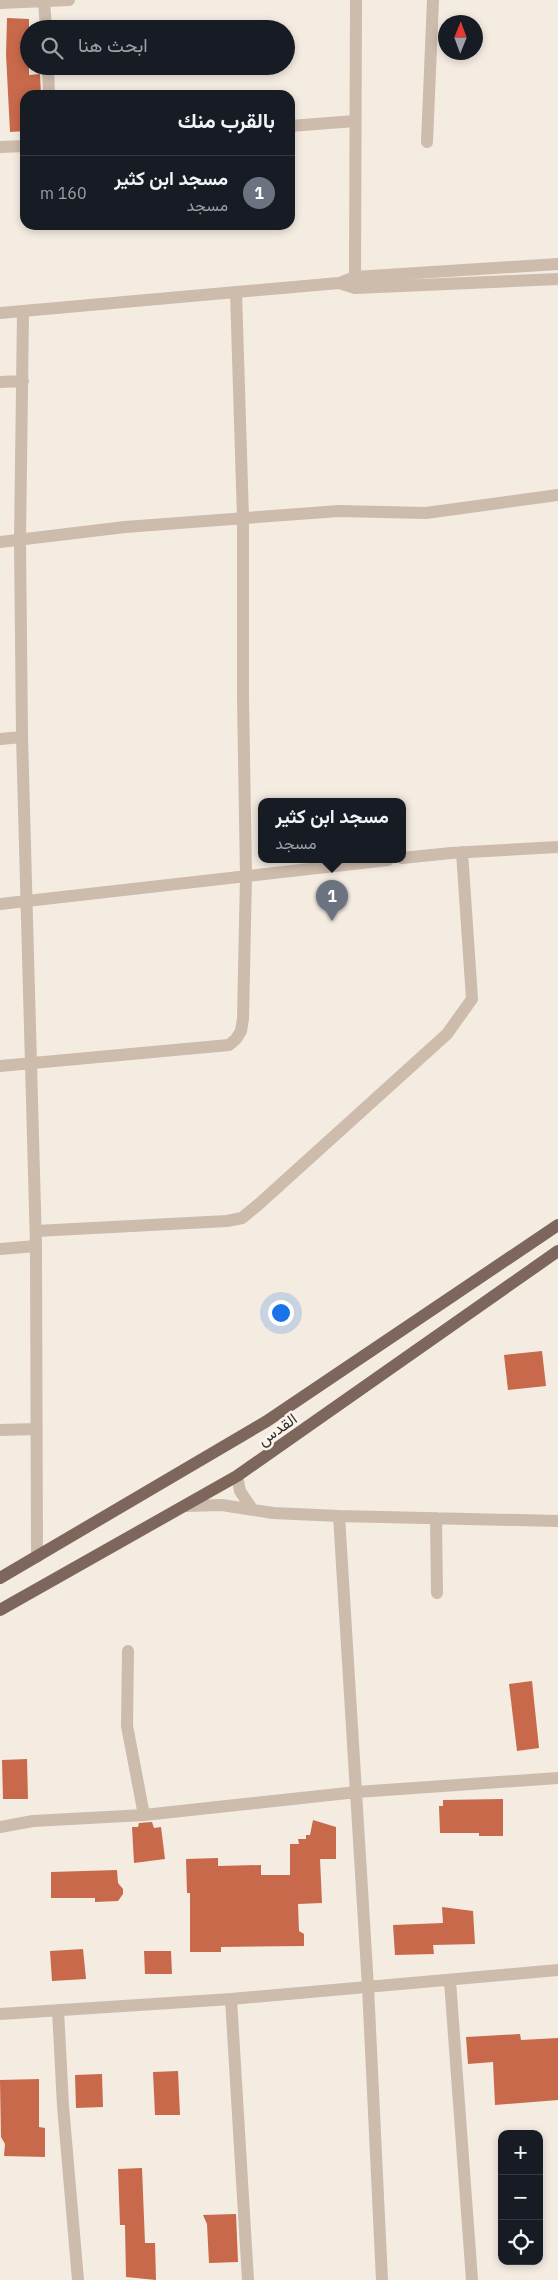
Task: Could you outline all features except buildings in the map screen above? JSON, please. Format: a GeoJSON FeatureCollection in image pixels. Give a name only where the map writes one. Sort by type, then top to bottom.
{"type":"FeatureCollection","features":[{"type":"Feature","properties":{"kind":"main road","name":"القدس"},"geometry":{"type":"LineString","coordinates":[[0,1578],[267,1420],[558,1225]]}},
{"type":"Feature","properties":{"kind":"main road","name":"القدس"},"geometry":{"type":"LineString","coordinates":[[0,1610],[237,1476],[558,1251]]}},
{"type":"Feature","properties":{"kind":"street"},"geometry":{"type":"LineString","coordinates":[[0,3],[69,0]]}},
{"type":"Feature","properties":{"kind":"street"},"geometry":{"type":"LineString","coordinates":[[355,277],[354,121],[356,0]]}},
{"type":"Feature","properties":{"kind":"street"},"geometry":{"type":"LineString","coordinates":[[427,142],[433,0]]}},
{"type":"Feature","properties":{"kind":"street"},"geometry":{"type":"LineString","coordinates":[[44,1],[45,20]]}},
{"type":"Feature","properties":{"kind":"street"},"geometry":{"type":"LineString","coordinates":[[48,75],[49,90]]}},
{"type":"Feature","properties":{"kind":"street"},"geometry":{"type":"LineString","coordinates":[[295,126],[354,121]]}},
{"type":"Feature","properties":{"kind":"street"},"geometry":{"type":"LineString","coordinates":[[0,147],[20,146]]}},
{"type":"Feature","properties":{"kind":"street"},"geometry":{"type":"LineString","coordinates":[[0,313],[339,283],[355,277],[558,264]]}},
{"type":"Feature","properties":{"kind":"street"},"geometry":{"type":"LineString","coordinates":[[339,283],[355,288],[558,279]]}},
{"type":"Feature","properties":{"kind":"street"},"geometry":{"type":"LineString","coordinates":[[0,1066],[229,1045],[241,1031],[246,876],[243,698],[243,518],[236,292]]}},
{"type":"Feature","properties":{"kind":"street"},"geometry":{"type":"LineString","coordinates":[[23,312],[20,541],[22,738],[36,1230],[35,1429],[37,1557]]}},
{"type":"Feature","properties":{"kind":"street"},"geometry":{"type":"LineString","coordinates":[[0,382],[22,381]]}},
{"type":"Feature","properties":{"kind":"street"},"geometry":{"type":"LineString","coordinates":[[0,542],[124,527],[339,511],[426,513],[558,495]]}},
{"type":"Feature","properties":{"kind":"street"},"geometry":{"type":"LineString","coordinates":[[0,739],[22,738]]}},
{"type":"Feature","properties":{"kind":"street"},"geometry":{"type":"LineString","coordinates":[[406,858],[462,852],[558,847]]}},
{"type":"Feature","properties":{"kind":"street"},"geometry":{"type":"LineString","coordinates":[[36,1230],[227,1221],[242,1218],[259,1204],[447,1034],[472,999],[462,852]]}},
{"type":"Feature","properties":{"kind":"street"},"geometry":{"type":"LineString","coordinates":[[0,904],[361,863]]}},
{"type":"Feature","properties":{"kind":"street"},"geometry":{"type":"LineString","coordinates":[[0,1248],[36,1246]]}},
{"type":"Feature","properties":{"kind":"street"},"geometry":{"type":"LineString","coordinates":[[0,1430],[35,1429]]}},
{"type":"Feature","properties":{"kind":"street"},"geometry":{"type":"LineString","coordinates":[[237,1476],[240,1491],[252,1509]]}},
{"type":"Feature","properties":{"kind":"street"},"geometry":{"type":"LineString","coordinates":[[185,1506],[222,1505],[273,1513],[339,1516],[558,1521]]}},
{"type":"Feature","properties":{"kind":"street"},"geometry":{"type":"LineString","coordinates":[[339,1516],[368,1987],[382,2280]]}},
{"type":"Feature","properties":{"kind":"street"},"geometry":{"type":"LineString","coordinates":[[436,1518],[437,1593]]}},
{"type":"Feature","properties":{"kind":"street"},"geometry":{"type":"LineString","coordinates":[[128,1651],[127,1726],[144,1815]]}},
{"type":"Feature","properties":{"kind":"street"},"geometry":{"type":"LineString","coordinates":[[0,1827],[33,1821],[144,1815],[357,1792],[558,1778]]}},
{"type":"Feature","properties":{"kind":"street"},"geometry":{"type":"LineString","coordinates":[[0,2014],[231,1999],[558,1970]]}},
{"type":"Feature","properties":{"kind":"street"},"geometry":{"type":"LineString","coordinates":[[450,1981],[472,2280]]}},
{"type":"Feature","properties":{"kind":"street"},"geometry":{"type":"LineString","coordinates":[[231,1999],[248,2280]]}},
{"type":"Feature","properties":{"kind":"street"},"geometry":{"type":"LineString","coordinates":[[58,2010],[63,2106],[78,2280]]}},
{"type":"Feature","properties":{"kind":"place","name":"مسجد ابن كثير"},"geometry":{"type":"Point","coordinates":[332,921]}}]}
